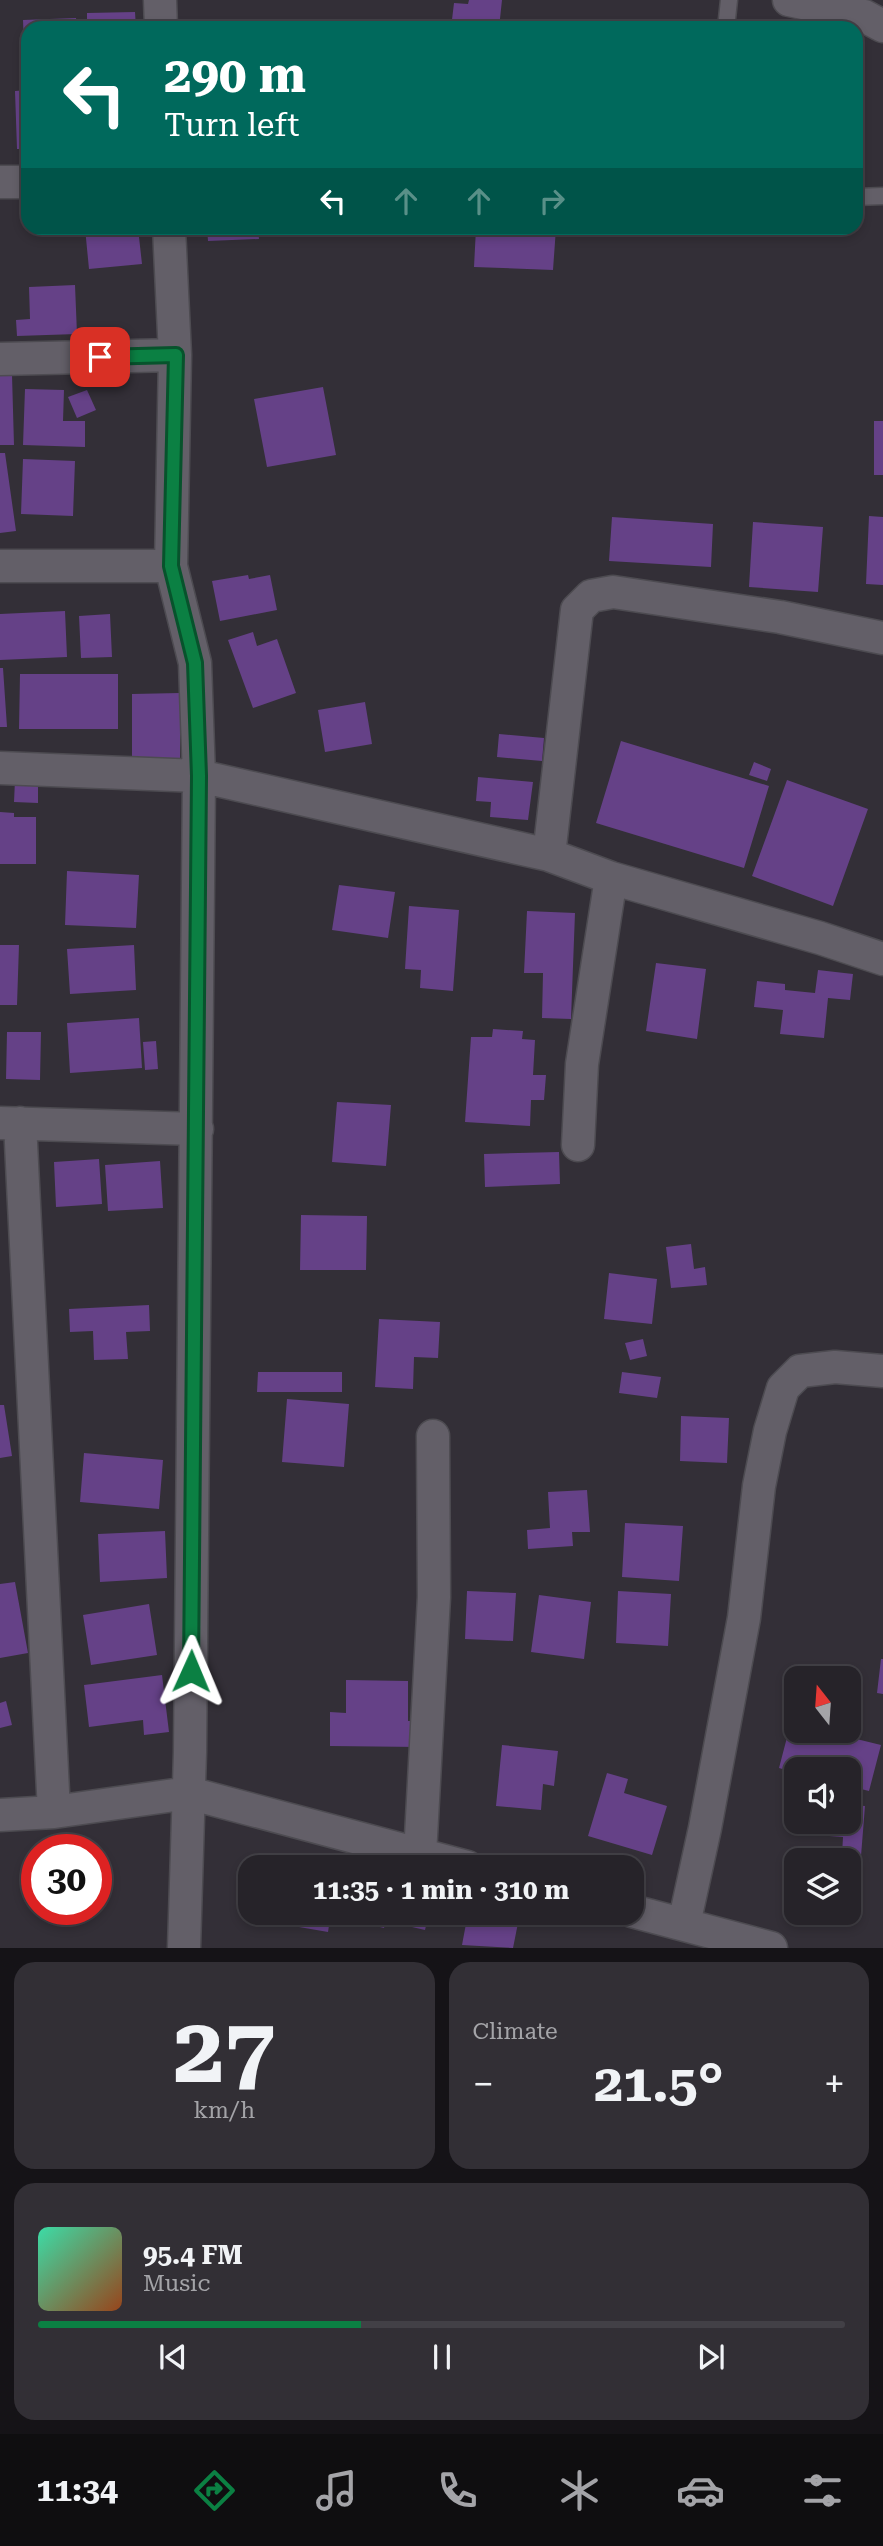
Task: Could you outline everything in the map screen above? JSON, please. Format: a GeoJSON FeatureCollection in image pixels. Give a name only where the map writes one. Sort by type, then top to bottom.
{"type":"FeatureCollection","features":[{"type":"Feature","properties":{"kind":"street"},"geometry":{"type":"LineString","coordinates":[[160,0],[161,21]]}},
{"type":"Feature","properties":{"kind":"street"},"geometry":{"type":"LineString","coordinates":[[789,0],[864,16],[883,26]]}},
{"type":"Feature","properties":{"kind":"street"},"geometry":{"type":"LineString","coordinates":[[0,182],[21,181]]}},
{"type":"Feature","properties":{"kind":"street"},"geometry":{"type":"LineString","coordinates":[[169,235],[176,355],[171,566],[195,663],[199,776],[197,1129],[184,1948]]}},
{"type":"Feature","properties":{"kind":"street"},"geometry":{"type":"LineString","coordinates":[[0,359],[176,355]]}},
{"type":"Feature","properties":{"kind":"street"},"geometry":{"type":"LineString","coordinates":[[0,566],[171,566]]}},
{"type":"Feature","properties":{"kind":"street"},"geometry":{"type":"LineString","coordinates":[[549,855],[577,610],[590,596],[613,592],[780,617],[883,638]]}},
{"type":"Feature","properties":{"kind":"street"},"geometry":{"type":"LineString","coordinates":[[0,768],[199,776],[549,855],[611,878],[820,938],[883,959]]}},
{"type":"Feature","properties":{"kind":"street"},"geometry":{"type":"LineString","coordinates":[[578,1145],[582,1063],[611,878]]}},
{"type":"Feature","properties":{"kind":"street"},"geometry":{"type":"LineString","coordinates":[[54,1812],[10,1123],[197,1129]]}},
{"type":"Feature","properties":{"kind":"street"},"geometry":{"type":"LineString","coordinates":[[684,1924],[705,1828],[744,1618],[759,1486],[770,1431],[783,1388],[800,1371],[835,1367],[883,1371]]}},
{"type":"Feature","properties":{"kind":"street"},"geometry":{"type":"LineString","coordinates":[[0,1815],[54,1812],[188,1793],[420,1855],[434,1597],[433,1436]]}},
{"type":"Feature","properties":{"kind":"street"},"geometry":{"type":"LineString","coordinates":[[644,1914],[771,1948]]}},
{"type":"Feature","properties":{"kind":"lane"},"geometry":{"type":"LineString","coordinates":[[727,21],[729,0]]}},
{"type":"Feature","properties":{"kind":"lane"},"geometry":{"type":"LineString","coordinates":[[863,197],[883,196]]}},
{"type":"Feature","properties":{"kind":"building"},"geometry":{"type":"Polygon","coordinates":[[[469,0],[502,0],[500,21],[452,21],[454,3],[468,4],[469,0]]]}},
{"type":"Feature","properties":{"kind":"building"},"geometry":{"type":"Polygon","coordinates":[[[135,12],[136,21],[87,21],[87,13],[135,12]]]}},
{"type":"Feature","properties":{"kind":"building"},"geometry":{"type":"Polygon","coordinates":[[[76,18],[76,21],[23,21],[76,18]]]}},
{"type":"Feature","properties":{"kind":"building"},"geometry":{"type":"Polygon","coordinates":[[[15,91],[21,91],[21,149],[17,149],[15,91]]]}},
{"type":"Feature","properties":{"kind":"building"},"geometry":{"type":"Polygon","coordinates":[[[86,235],[139,235],[142,264],[89,269],[86,235]]]}},
{"type":"Feature","properties":{"kind":"building"},"geometry":{"type":"Polygon","coordinates":[[[208,235],[259,235],[259,239],[208,241],[208,235]]]}},
{"type":"Feature","properties":{"kind":"building"},"geometry":{"type":"Polygon","coordinates":[[[476,235],[556,235],[553,270],[474,267],[476,235]]]}},
{"type":"Feature","properties":{"kind":"building"},"geometry":{"type":"Polygon","coordinates":[[[75,285],[77,334],[17,336],[16,320],[30,319],[29,287],[75,285]]]}},
{"type":"Feature","properties":{"kind":"building"},"geometry":{"type":"Polygon","coordinates":[[[0,375],[12,375],[14,445],[0,445],[0,375]]]}},
{"type":"Feature","properties":{"kind":"building"},"geometry":{"type":"Polygon","coordinates":[[[323,387],[336,455],[267,467],[254,399],[323,387]]]}},
{"type":"Feature","properties":{"kind":"building"},"geometry":{"type":"Polygon","coordinates":[[[25,389],[64,390],[63,421],[85,421],[85,447],[23,445],[25,389]]]}},
{"type":"Feature","properties":{"kind":"building"},"geometry":{"type":"Polygon","coordinates":[[[87,390],[96,410],[77,418],[68,397],[87,390]]]}},
{"type":"Feature","properties":{"kind":"building"},"geometry":{"type":"Polygon","coordinates":[[[874,421],[883,421],[883,475],[874,475],[874,421]]]}},
{"type":"Feature","properties":{"kind":"building"},"geometry":{"type":"Polygon","coordinates":[[[0,453],[5,453],[16,531],[0,533],[0,453]]]}},
{"type":"Feature","properties":{"kind":"building"},"geometry":{"type":"Polygon","coordinates":[[[23,459],[75,461],[73,516],[21,514],[23,459]]]}},
{"type":"Feature","properties":{"kind":"building"},"geometry":{"type":"Polygon","coordinates":[[[869,516],[883,517],[883,585],[866,584],[869,516]]]}},
{"type":"Feature","properties":{"kind":"building"},"geometry":{"type":"Polygon","coordinates":[[[612,517],[713,524],[711,567],[609,561],[612,517]]]}},
{"type":"Feature","properties":{"kind":"building"},"geometry":{"type":"Polygon","coordinates":[[[753,522],[823,527],[818,592],[749,587],[753,522]]]}},
{"type":"Feature","properties":{"kind":"building"},"geometry":{"type":"Polygon","coordinates":[[[248,575],[249,579],[270,575],[277,610],[220,621],[212,581],[248,575]]]}},
{"type":"Feature","properties":{"kind":"building"},"geometry":{"type":"Polygon","coordinates":[[[65,611],[67,657],[0,660],[0,614],[65,611]]]}},
{"type":"Feature","properties":{"kind":"building"},"geometry":{"type":"Polygon","coordinates":[[[110,614],[112,657],[81,658],[79,616],[110,614]]]}},
{"type":"Feature","properties":{"kind":"building"},"geometry":{"type":"Polygon","coordinates":[[[253,632],[257,646],[277,639],[296,693],[253,708],[228,640],[253,632]]]}},
{"type":"Feature","properties":{"kind":"building"},"geometry":{"type":"Polygon","coordinates":[[[0,668],[3,668],[7,727],[0,727],[0,668]]]}},
{"type":"Feature","properties":{"kind":"building"},"geometry":{"type":"Polygon","coordinates":[[[20,674],[118,674],[118,729],[19,729],[20,674]]]}},
{"type":"Feature","properties":{"kind":"building"},"geometry":{"type":"Polygon","coordinates":[[[180,693],[180,760],[132,760],[132,694],[180,693]]]}},
{"type":"Feature","properties":{"kind":"building"},"geometry":{"type":"Polygon","coordinates":[[[365,702],[372,744],[325,752],[318,710],[365,702]]]}},
{"type":"Feature","properties":{"kind":"building"},"geometry":{"type":"Polygon","coordinates":[[[499,734],[544,738],[542,761],[497,757],[499,734]]]}},
{"type":"Feature","properties":{"kind":"building"},"geometry":{"type":"Polygon","coordinates":[[[621,741],[769,786],[744,868],[596,823],[621,741]]]}},
{"type":"Feature","properties":{"kind":"building"},"geometry":{"type":"Polygon","coordinates":[[[754,762],[771,769],[767,781],[749,775],[754,762]]]}},
{"type":"Feature","properties":{"kind":"building"},"geometry":{"type":"Polygon","coordinates":[[[478,777],[533,782],[528,820],[490,817],[491,802],[476,801],[478,777]]]}},
{"type":"Feature","properties":{"kind":"building"},"geometry":{"type":"Polygon","coordinates":[[[15,780],[38,780],[38,803],[14,802],[15,780]]]}},
{"type":"Feature","properties":{"kind":"building"},"geometry":{"type":"Polygon","coordinates":[[[787,780],[868,809],[833,906],[752,876],[787,780]]]}},
{"type":"Feature","properties":{"kind":"building"},"geometry":{"type":"Polygon","coordinates":[[[0,812],[14,813],[14,817],[36,817],[36,864],[0,864],[0,812]]]}},
{"type":"Feature","properties":{"kind":"building"},"geometry":{"type":"Polygon","coordinates":[[[67,871],[139,875],[136,928],[65,925],[67,871]]]}},
{"type":"Feature","properties":{"kind":"building"},"geometry":{"type":"Polygon","coordinates":[[[339,885],[395,892],[388,938],[332,930],[339,885]]]}},
{"type":"Feature","properties":{"kind":"building"},"geometry":{"type":"Polygon","coordinates":[[[409,906],[459,910],[453,991],[420,988],[421,970],[405,969],[409,906]]]}},
{"type":"Feature","properties":{"kind":"building"},"geometry":{"type":"Polygon","coordinates":[[[527,911],[575,913],[571,1019],[542,1018],[543,973],[524,973],[527,911]]]}},
{"type":"Feature","properties":{"kind":"building"},"geometry":{"type":"Polygon","coordinates":[[[0,945],[19,945],[17,1005],[0,1005],[0,945]]]}},
{"type":"Feature","properties":{"kind":"building"},"geometry":{"type":"Polygon","coordinates":[[[134,945],[136,990],[70,994],[67,949],[134,945]]]}},
{"type":"Feature","properties":{"kind":"building"},"geometry":{"type":"Polygon","coordinates":[[[656,963],[706,969],[697,1039],[646,1031],[656,963]]]}},
{"type":"Feature","properties":{"kind":"building"},"geometry":{"type":"Polygon","coordinates":[[[818,970],[853,974],[850,1000],[828,998],[824,1038],[780,1034],[783,1010],[754,1007],[757,981],[785,984],[785,990],[815,993],[818,970]]]}},
{"type":"Feature","properties":{"kind":"building"},"geometry":{"type":"Polygon","coordinates":[[[139,1018],[142,1068],[70,1073],[67,1023],[139,1018]]]}},
{"type":"Feature","properties":{"kind":"building"},"geometry":{"type":"Polygon","coordinates":[[[493,1029],[523,1031],[522,1039],[535,1040],[533,1075],[546,1075],[544,1100],[531,1100],[530,1126],[465,1122],[471,1037],[492,1037],[493,1029]]]}},
{"type":"Feature","properties":{"kind":"building"},"geometry":{"type":"Polygon","coordinates":[[[7,1032],[41,1032],[40,1080],[6,1079],[7,1032]]]}},
{"type":"Feature","properties":{"kind":"building"},"geometry":{"type":"Polygon","coordinates":[[[156,1041],[158,1069],[145,1070],[143,1042],[156,1041]]]}},
{"type":"Feature","properties":{"kind":"building"},"geometry":{"type":"Polygon","coordinates":[[[337,1102],[391,1105],[386,1166],[332,1162],[337,1102]]]}},
{"type":"Feature","properties":{"kind":"building"},"geometry":{"type":"Polygon","coordinates":[[[559,1152],[560,1184],[485,1187],[484,1154],[559,1152]]]}},
{"type":"Feature","properties":{"kind":"building"},"geometry":{"type":"Polygon","coordinates":[[[99,1159],[102,1204],[56,1207],[54,1162],[99,1159]]]}},
{"type":"Feature","properties":{"kind":"building"},"geometry":{"type":"Polygon","coordinates":[[[160,1161],[163,1208],[108,1211],[105,1165],[160,1161]]]}},
{"type":"Feature","properties":{"kind":"building"},"geometry":{"type":"Polygon","coordinates":[[[301,1215],[367,1216],[366,1270],[300,1270],[301,1215]]]}},
{"type":"Feature","properties":{"kind":"building"},"geometry":{"type":"Polygon","coordinates":[[[691,1244],[694,1269],[705,1267],[707,1285],[671,1288],[666,1247],[691,1244]]]}},
{"type":"Feature","properties":{"kind":"building"},"geometry":{"type":"Polygon","coordinates":[[[609,1273],[657,1279],[652,1324],[604,1319],[609,1273]]]}},
{"type":"Feature","properties":{"kind":"building"},"geometry":{"type":"Polygon","coordinates":[[[149,1305],[150,1331],[126,1332],[128,1359],[94,1360],[93,1331],[70,1332],[69,1309],[149,1305]]]}},
{"type":"Feature","properties":{"kind":"building"},"geometry":{"type":"Polygon","coordinates":[[[379,1319],[440,1322],[438,1358],[414,1357],[413,1389],[375,1387],[379,1319]]]}},
{"type":"Feature","properties":{"kind":"building"},"geometry":{"type":"Polygon","coordinates":[[[643,1339],[647,1356],[630,1360],[625,1343],[643,1339]]]}},
{"type":"Feature","properties":{"kind":"building"},"geometry":{"type":"Polygon","coordinates":[[[258,1372],[342,1372],[342,1392],[257,1392],[258,1372]]]}},
{"type":"Feature","properties":{"kind":"building"},"geometry":{"type":"Polygon","coordinates":[[[622,1372],[661,1377],[657,1398],[619,1393],[622,1372]]]}},
{"type":"Feature","properties":{"kind":"building"},"geometry":{"type":"Polygon","coordinates":[[[287,1399],[349,1404],[344,1467],[282,1462],[287,1399]]]}},
{"type":"Feature","properties":{"kind":"building"},"geometry":{"type":"Polygon","coordinates":[[[0,1405],[4,1405],[12,1456],[0,1458],[0,1405]]]}},
{"type":"Feature","properties":{"kind":"building"},"geometry":{"type":"Polygon","coordinates":[[[681,1416],[729,1418],[727,1463],[680,1461],[681,1416]]]}},
{"type":"Feature","properties":{"kind":"building"},"geometry":{"type":"Polygon","coordinates":[[[84,1453],[163,1460],[159,1509],[80,1502],[84,1453]]]}},
{"type":"Feature","properties":{"kind":"building"},"geometry":{"type":"Polygon","coordinates":[[[587,1490],[590,1532],[572,1532],[573,1546],[528,1549],[527,1530],[550,1528],[548,1492],[587,1490]]]}},
{"type":"Feature","properties":{"kind":"building"},"geometry":{"type":"Polygon","coordinates":[[[625,1523],[683,1526],[679,1581],[622,1577],[625,1523]]]}},
{"type":"Feature","properties":{"kind":"building"},"geometry":{"type":"Polygon","coordinates":[[[165,1531],[167,1578],[100,1582],[98,1534],[165,1531]]]}},
{"type":"Feature","properties":{"kind":"building"},"geometry":{"type":"Polygon","coordinates":[[[15,1582],[28,1653],[0,1658],[0,1584],[15,1582]]]}},
{"type":"Feature","properties":{"kind":"building"},"geometry":{"type":"Polygon","coordinates":[[[467,1591],[516,1593],[513,1641],[465,1639],[467,1591]]]}},
{"type":"Feature","properties":{"kind":"building"},"geometry":{"type":"Polygon","coordinates":[[[618,1591],[671,1594],[668,1646],[616,1643],[618,1591]]]}},
{"type":"Feature","properties":{"kind":"building"},"geometry":{"type":"Polygon","coordinates":[[[539,1595],[591,1602],[584,1659],[531,1652],[539,1595]]]}},
{"type":"Feature","properties":{"kind":"building"},"geometry":{"type":"Polygon","coordinates":[[[149,1604],[157,1655],[91,1665],[83,1615],[149,1604]]]}},
{"type":"Feature","properties":{"kind":"building"},"geometry":{"type":"Polygon","coordinates":[[[883,1659],[883,1694],[877,1693],[883,1659]]]}},
{"type":"Feature","properties":{"kind":"building"},"geometry":{"type":"Polygon","coordinates":[[[162,1675],[169,1732],[144,1735],[143,1720],[89,1727],[84,1685],[162,1675]]]}},
{"type":"Feature","properties":{"kind":"building"},"geometry":{"type":"Polygon","coordinates":[[[346,1680],[408,1681],[408,1721],[420,1721],[420,1747],[330,1746],[330,1712],[346,1713],[346,1680]]]}},
{"type":"Feature","properties":{"kind":"building"},"geometry":{"type":"Polygon","coordinates":[[[6,1701],[12,1725],[0,1728],[0,1703],[6,1701]]]}},
{"type":"Feature","properties":{"kind":"building"},"geometry":{"type":"Polygon","coordinates":[[[861,1740],[881,1745],[869,1791],[861,1789],[861,1757],[784,1757],[784,1769],[779,1768],[786,1743],[861,1743],[861,1740]]]}},
{"type":"Feature","properties":{"kind":"building"},"geometry":{"type":"Polygon","coordinates":[[[502,1745],[558,1751],[554,1786],[543,1784],[541,1810],[496,1806],[502,1745]]]}},
{"type":"Feature","properties":{"kind":"building"},"geometry":{"type":"Polygon","coordinates":[[[607,1773],[628,1779],[624,1793],[667,1806],[652,1855],[588,1836],[607,1773]]]}},
{"type":"Feature","properties":{"kind":"building"},"geometry":{"type":"Polygon","coordinates":[[[861,1806],[865,1806],[861,1856],[861,1848],[842,1848],[843,1837],[802,1834],[861,1834],[861,1806]]]}},
{"type":"Feature","properties":{"kind":"building"},"geometry":{"type":"Polygon","coordinates":[[[288,1925],[329,1925],[328,1932],[288,1925]]]}},
{"type":"Feature","properties":{"kind":"building"},"geometry":{"type":"Polygon","coordinates":[[[403,1925],[426,1925],[425,1930],[403,1925]]]}},
{"type":"Feature","properties":{"kind":"building"},"geometry":{"type":"Polygon","coordinates":[[[466,1925],[518,1925],[513,1948],[462,1945],[466,1925]]]}},
{"type":"Feature","properties":{"kind":"route"},"geometry":{"type":"LineString","coordinates":[[100,357],[176,355],[171,566],[195,663],[199,776],[191,1671]]}}]}
